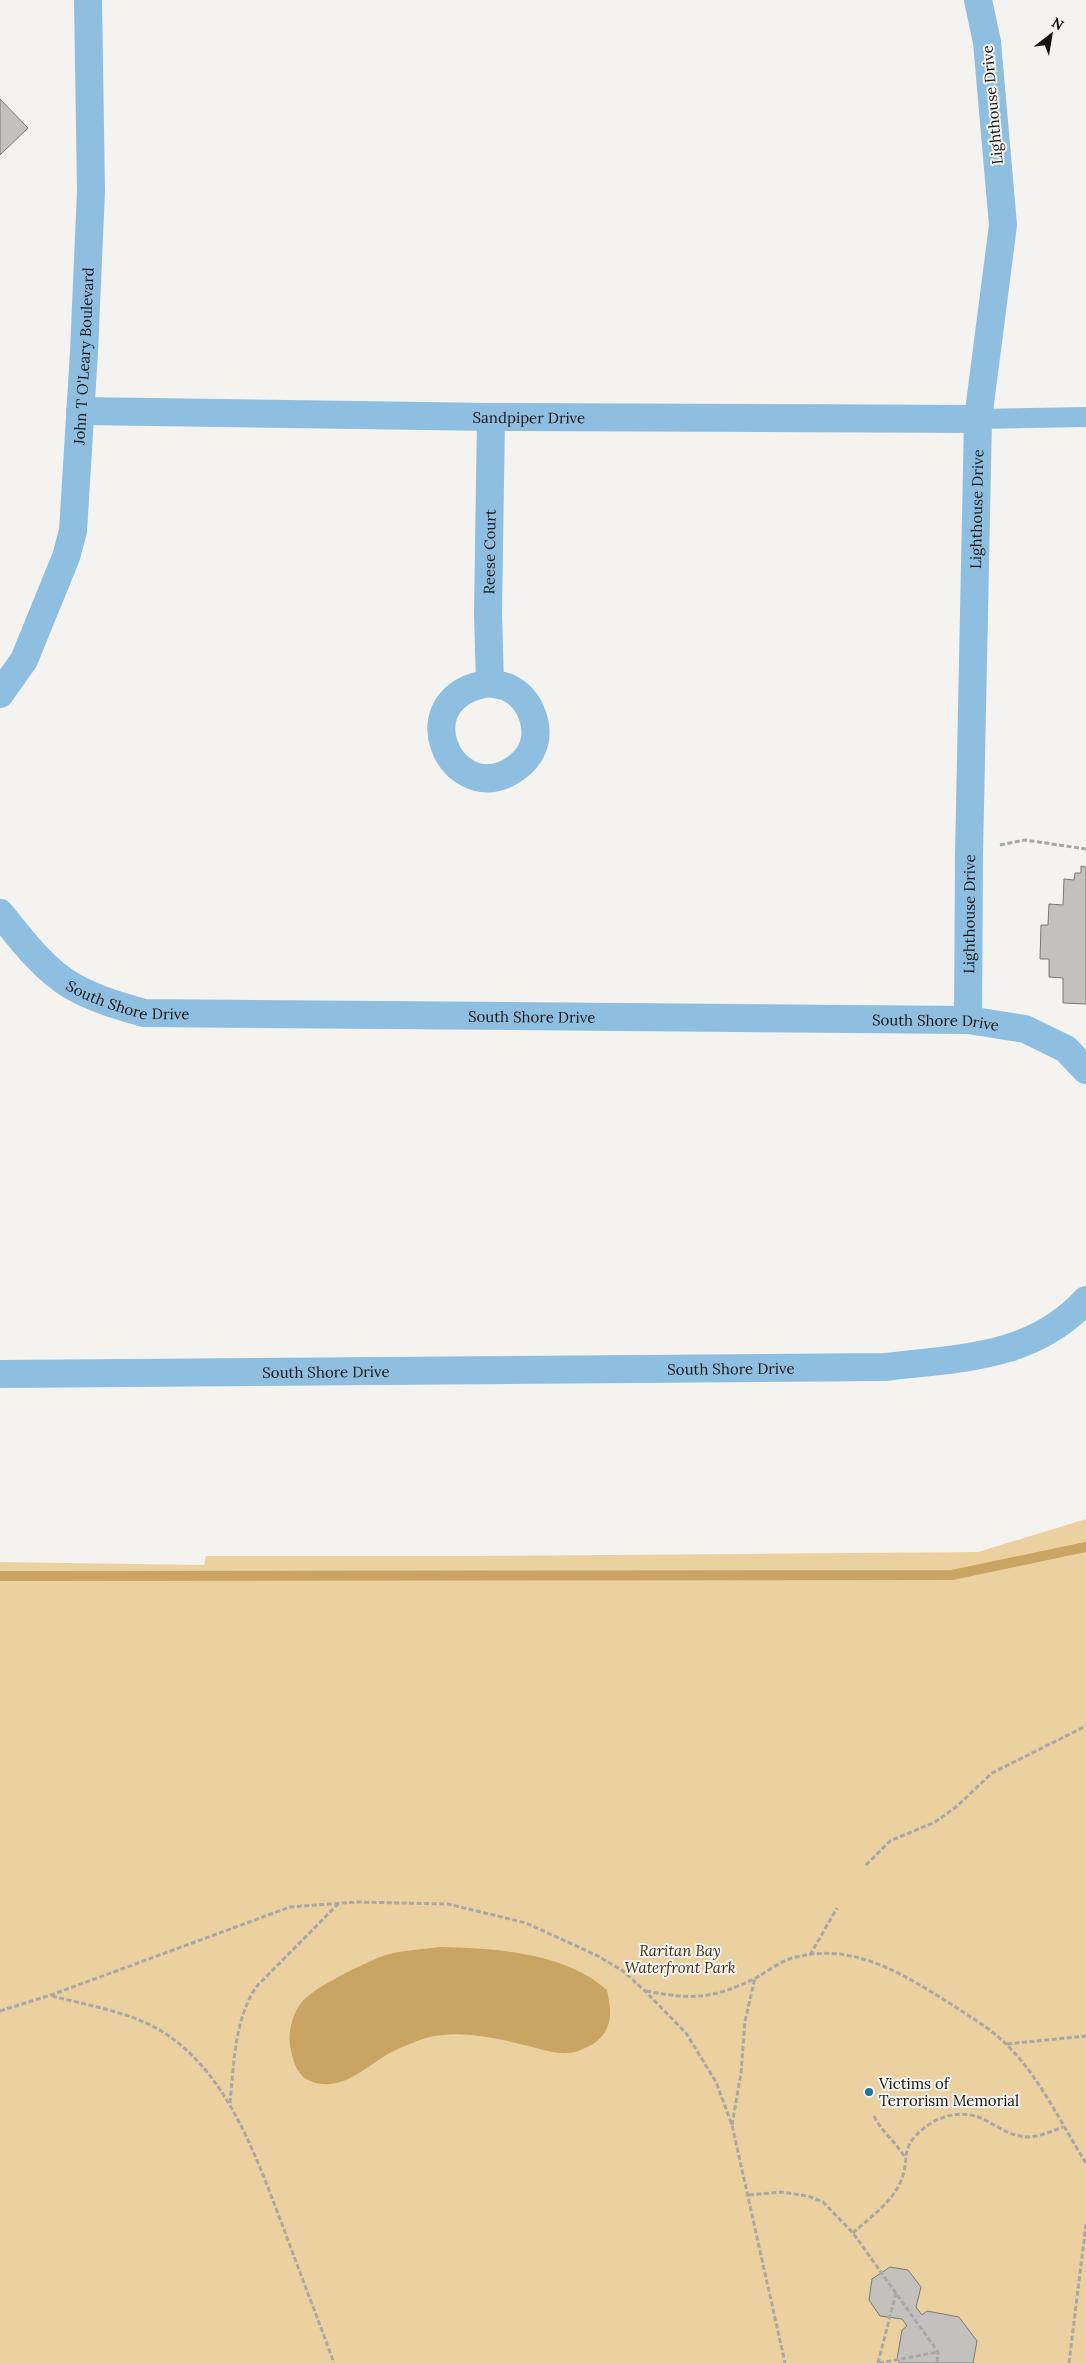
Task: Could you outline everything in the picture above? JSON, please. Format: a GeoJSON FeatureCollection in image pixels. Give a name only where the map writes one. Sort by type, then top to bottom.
{"type":"FeatureCollection","features":[{"type":"Feature","properties":{"kind":"street","name":"John T O'Leary Boulevard"},"geometry":{"type":"LineString","coordinates":[[0,694],[24,660],[66,557],[73,531],[91,191],[88,0]]}},
{"type":"Feature","properties":{"kind":"street","name":"Lighthouse Drive"},"geometry":{"type":"LineString","coordinates":[[968,1020],[969,855],[978,419],[1003,225],[987,42],[978,0]]}},
{"type":"Feature","properties":{"kind":"street","name":"Sandpiper Drive"},"geometry":{"type":"LineString","coordinates":[[80,411],[491,417],[978,419]]}},
{"type":"Feature","properties":{"kind":"street","name":"Reese Court"},"geometry":{"type":"LineString","coordinates":[[490,683],[488,613],[491,417]]}},
{"type":"Feature","properties":{"kind":"street","name":"South Shore Drive"},"geometry":{"type":"LineString","coordinates":[[0,913],[33,953],[70,985],[103,1001],[144,1013],[968,1020],[1025,1029],[1066,1049],[1086,1070]]}},
{"type":"Feature","properties":{"kind":"street","name":"South Shore Drive"},"geometry":{"type":"LineString","coordinates":[[0,1374],[885,1367],[993,1354],[1044,1335],[1071,1316],[1086,1300]]}},
{"type":"Feature","properties":{"kind":"lane"},"geometry":{"type":"LineString","coordinates":[[978,419],[1086,417]]}},
{"type":"Feature","properties":{"kind":"path"},"geometry":{"type":"LineString","coordinates":[[969,855],[1024,840],[1086,849]]}},
{"type":"Feature","properties":{"kind":"path"},"geometry":{"type":"LineString","coordinates":[[866,1865],[890,1841],[935,1822],[956,1807],[992,1773],[1086,1726]]}},
{"type":"Feature","properties":{"kind":"path"},"geometry":{"type":"LineString","coordinates":[[0,2011],[52,1995],[290,1907],[390,1902],[448,1904],[526,1923],[598,1956],[623,1971],[646,1991],[686,2033],[716,2082],[732,2125],[785,2363]]}},
{"type":"Feature","properties":{"kind":"path"},"geometry":{"type":"LineString","coordinates":[[230,2103],[237,2041],[248,1999],[256,1988],[338,1904]]}},
{"type":"Feature","properties":{"kind":"path"},"geometry":{"type":"LineString","coordinates":[[810,1955],[837,1908]]}},
{"type":"Feature","properties":{"kind":"path"},"geometry":{"type":"LineString","coordinates":[[646,1991],[678,1997],[709,1996],[756,1978],[795,1957],[831,1953],[865,1959],[903,1974],[981,2024],[1006,2044],[1030,2073],[1086,2163]]}},
{"type":"Feature","properties":{"kind":"path"},"geometry":{"type":"LineString","coordinates":[[732,2125],[741,2073],[745,2021],[756,1978]]}},
{"type":"Feature","properties":{"kind":"path"},"geometry":{"type":"LineString","coordinates":[[52,1995],[131,2017],[157,2029],[198,2062],[230,2103],[258,2163],[334,2363]]}},
{"type":"Feature","properties":{"kind":"path"},"geometry":{"type":"LineString","coordinates":[[1006,2044],[1086,2036]]}},
{"type":"Feature","properties":{"kind":"path"},"geometry":{"type":"LineString","coordinates":[[853,2233],[896,2192],[904,2170],[905,2156],[912,2142],[922,2129],[941,2118],[953,2115],[975,2116],[1006,2132],[1028,2137],[1040,2136],[1063,2127]]}},
{"type":"Feature","properties":{"kind":"path"},"geometry":{"type":"LineString","coordinates":[[874,2116],[879,2127],[888,2134],[905,2156]]}},
{"type":"Feature","properties":{"kind":"path"},"geometry":{"type":"LineString","coordinates":[[749,2195],[781,2192],[808,2196],[823,2202],[853,2233],[896,2292],[938,2352],[937,2363]]}},
{"type":"Feature","properties":{"kind":"path"},"geometry":{"type":"LineString","coordinates":[[1068,2363],[1086,2224]]}},
{"type":"Feature","properties":{"kind":"path"},"geometry":{"type":"LineString","coordinates":[[896,2292],[879,2363],[938,2352]]}},
{"type":"Feature","properties":{"kind":"green space","name":"Raritan Bay Waterfront Park"},"geometry":{"type":"Polygon","coordinates":[[[1086,1519],[1086,2363],[0,2363],[0,1562],[204,1565],[206,1556],[978,1552],[1086,1519]]]}},
{"type":"Feature","properties":{"kind":"shaded area"},"geometry":{"type":"Polygon","coordinates":[[[439,1947],[505,1951],[550,1960],[571,1967],[590,1977],[607,1990],[610,2006],[608,2027],[600,2039],[593,2044],[571,2053],[553,2052],[464,2034],[438,2035],[402,2047],[351,2078],[341,2082],[321,2084],[310,2081],[301,2075],[292,2057],[290,2035],[295,2013],[307,1997],[339,1976],[383,1956],[403,1951],[439,1947]]]}},
{"type":"Feature","properties":{"kind":"building"},"geometry":{"type":"Polygon","coordinates":[[[0,99],[28,128],[0,155],[0,99]]]}},
{"type":"Feature","properties":{"kind":"building"},"geometry":{"type":"Polygon","coordinates":[[[1081,866],[1086,867],[1086,1004],[1063,1003],[1063,978],[1049,977],[1049,959],[1040,959],[1041,925],[1048,925],[1049,904],[1063,905],[1064,879],[1074,880],[1075,873],[1081,873],[1081,866]]]}},
{"type":"Feature","properties":{"kind":"building"},"geometry":{"type":"Polygon","coordinates":[[[890,2267],[908,2270],[921,2287],[916,2307],[922,2315],[927,2311],[959,2317],[977,2341],[973,2363],[900,2363],[897,2359],[902,2330],[907,2326],[902,2319],[880,2316],[869,2300],[872,2279],[890,2267]]]}},
{"type":"Feature","properties":{"kind":"waterway"},"geometry":{"type":"LineString","coordinates":[[0,1576],[952,1575],[1086,1547]]}},
{"type":"Feature","properties":{"kind":"place","name":"Victims of Terrorism Memorial"},"geometry":{"type":"Point","coordinates":[869,2092]}}]}
